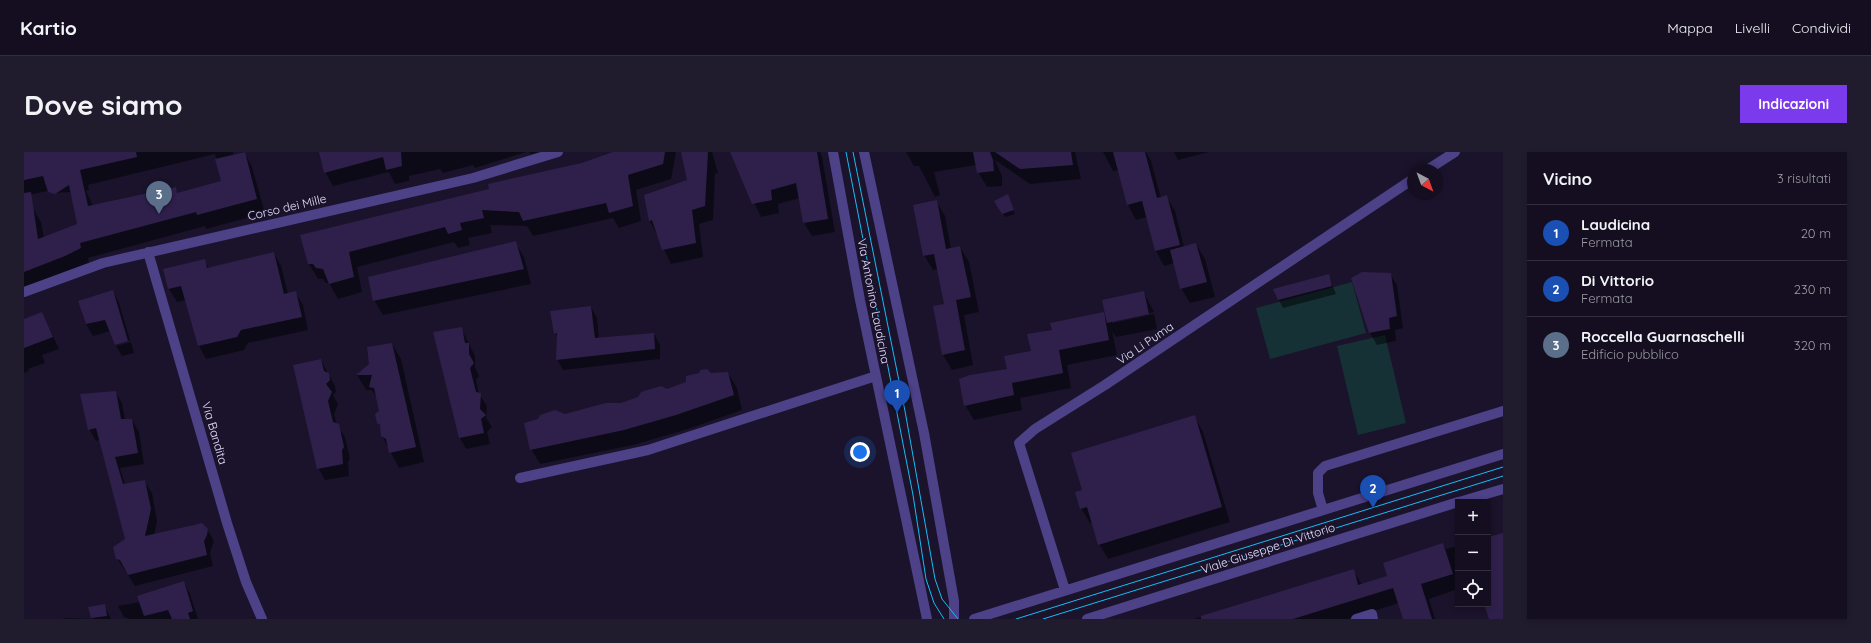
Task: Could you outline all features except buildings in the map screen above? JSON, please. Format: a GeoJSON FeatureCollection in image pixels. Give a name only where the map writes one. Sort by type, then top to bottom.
{"type":"FeatureCollection","features":[{"type":"Feature","properties":{"kind":"street","name":"Corso dei Mille"},"geometry":{"type":"LineString","coordinates":[[24,292],[103,263],[473,178],[558,152]]}},
{"type":"Feature","properties":{"kind":"street","name":"Via Antonino Laudicina"},"geometry":{"type":"LineString","coordinates":[[833,152],[860,300],[927,619]]}},
{"type":"Feature","properties":{"kind":"street","name":"Via Antonino Laudicina"},"geometry":{"type":"LineString","coordinates":[[864,152],[924,433],[954,601],[954,619]]}},
{"type":"Feature","properties":{"kind":"street"},"geometry":{"type":"LineString","coordinates":[[1436,164],[1455,152]]}},
{"type":"Feature","properties":{"kind":"street","name":"Via Li Puma"},"geometry":{"type":"LineString","coordinates":[[1065,590],[1019,443],[1035,429],[1105,385],[1407,184]]}},
{"type":"Feature","properties":{"kind":"street","name":"Via Bandita"},"geometry":{"type":"LineString","coordinates":[[148,252],[227,523],[246,582],[262,619]]}},
{"type":"Feature","properties":{"kind":"street"},"geometry":{"type":"LineString","coordinates":[[520,478],[648,450],[876,376]]}},
{"type":"Feature","properties":{"kind":"street","name":"Viale Giuseppe Di Vittorio"},"geometry":{"type":"LineString","coordinates":[[1323,510],[1318,493],[1318,473],[1325,466],[1503,411]]}},
{"type":"Feature","properties":{"kind":"street","name":"Viale Giuseppe Di Vittorio"},"geometry":{"type":"LineString","coordinates":[[974,619],[1503,454]]}},
{"type":"Feature","properties":{"kind":"street","name":"Viale Giuseppe Di Vittorio"},"geometry":{"type":"LineString","coordinates":[[1469,499],[1503,489]]}},
{"type":"Feature","properties":{"kind":"street","name":"Viale Giuseppe Di Vittorio"},"geometry":{"type":"LineString","coordinates":[[1087,619],[1455,503]]}},
{"type":"Feature","properties":{"kind":"street"},"geometry":{"type":"LineString","coordinates":[[1356,619],[1372,614],[1373,619]]}},
{"type":"Feature","properties":{"kind":"green space"},"geometry":{"type":"Polygon","coordinates":[[[1352,282],[1366,333],[1270,359],[1256,308],[1352,282]]]}},
{"type":"Feature","properties":{"kind":"green space"},"geometry":{"type":"Polygon","coordinates":[[[1385,335],[1406,423],[1358,435],[1337,346],[1385,335]]]}},
{"type":"Feature","properties":{"kind":"tram line"},"geometry":{"type":"LineString","coordinates":[[846,152],[913,495],[926,579],[934,603],[944,619]]}},
{"type":"Feature","properties":{"kind":"tram line"},"geometry":{"type":"LineString","coordinates":[[853,152],[905,411],[935,579],[942,599],[958,619]]}},
{"type":"Feature","properties":{"kind":"tram line"},"geometry":{"type":"LineString","coordinates":[[1016,619],[1503,467]]}},
{"type":"Feature","properties":{"kind":"tram line"},"geometry":{"type":"LineString","coordinates":[[1043,619],[1503,476]]}},
{"type":"Feature","properties":{"kind":"place","name":"Roccella Guarnaschelli"},"geometry":{"type":"Point","coordinates":[159,214]}},
{"type":"Feature","properties":{"kind":"place","name":"Laudicina"},"geometry":{"type":"Point","coordinates":[897,413]}},
{"type":"Feature","properties":{"kind":"place","name":"Di Vittorio"},"geometry":{"type":"Point","coordinates":[1373,508]}}]}
